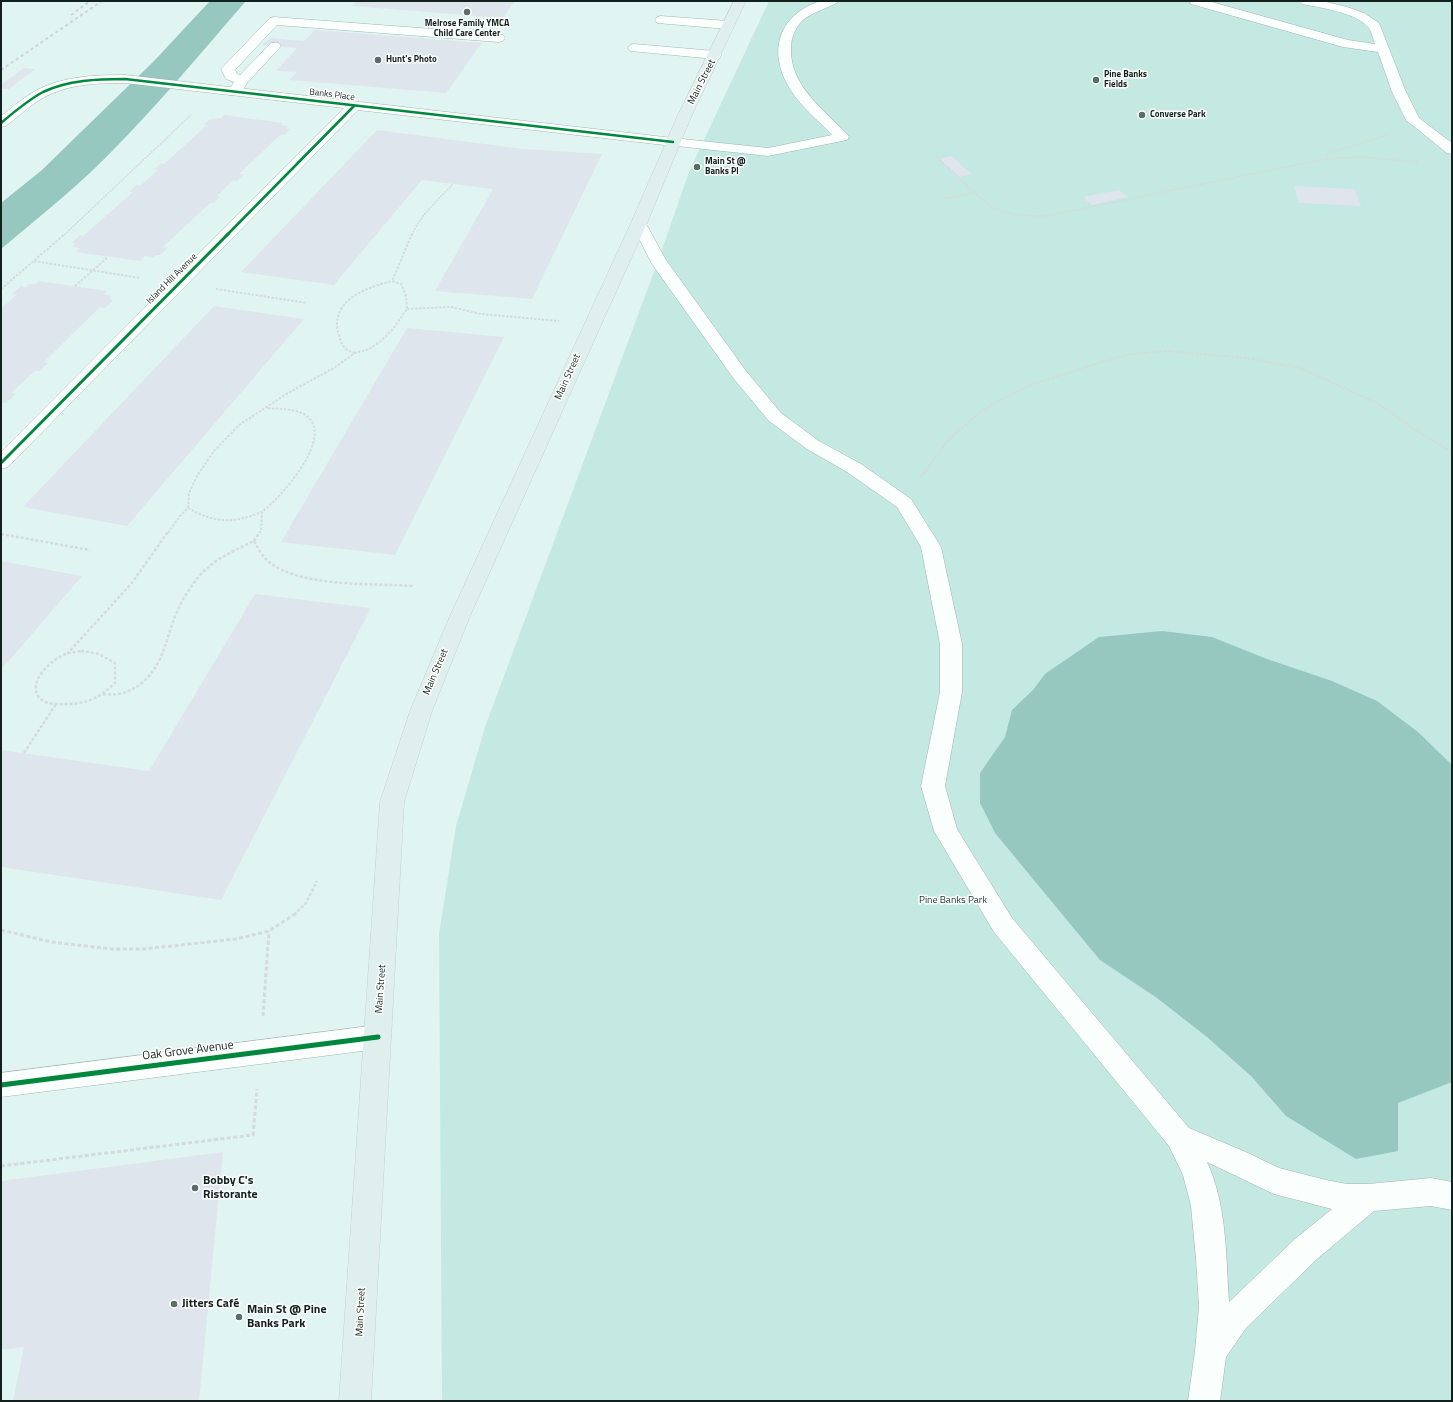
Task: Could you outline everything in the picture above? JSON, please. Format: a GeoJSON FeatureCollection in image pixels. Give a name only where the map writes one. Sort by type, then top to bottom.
{"type":"FeatureCollection","features":[{"type":"Feature","properties":{"kind":"main road","name":"Main Street"},"geometry":{"type":"LineString","coordinates":[[355,1401],[392,802],[411,740],[431,683],[457,623],[639,223],[673,142],[740,1]]}},
{"type":"Feature","properties":{"kind":"street","name":"Banks Place"},"geometry":{"type":"LineString","coordinates":[[1,123],[33,98],[47,91],[79,81],[125,79],[189,86],[233,87],[354,106],[768,152],[842,137],[803,97],[788,73],[785,59],[786,41],[792,26],[801,16],[812,8],[833,1]]}},
{"type":"Feature","properties":{"kind":"street"},"geometry":{"type":"LineString","coordinates":[[1195,1],[1340,42],[1384,49]]}},
{"type":"Feature","properties":{"kind":"street"},"geometry":{"type":"LineString","coordinates":[[1306,1],[1354,13],[1369,20],[1377,29],[1399,92],[1413,120],[1452,150]]}},
{"type":"Feature","properties":{"kind":"street"},"geometry":{"type":"LineString","coordinates":[[661,20],[728,24]]}},
{"type":"Feature","properties":{"kind":"street"},"geometry":{"type":"LineString","coordinates":[[275,46],[233,87],[228,69],[274,21],[499,38]]}},
{"type":"Feature","properties":{"kind":"street"},"geometry":{"type":"LineString","coordinates":[[634,48],[715,55]]}},
{"type":"Feature","properties":{"kind":"street","name":"Island Hill Avenue"},"geometry":{"type":"LineString","coordinates":[[1,463],[354,106]]}},
{"type":"Feature","properties":{"kind":"street"},"geometry":{"type":"LineString","coordinates":[[639,223],[658,261],[740,375],[775,416],[813,445],[854,468],[904,503],[931,547],[950,644],[951,692],[934,786],[946,831],[1003,925],[1179,1137],[1197,1173],[1206,1206],[1212,1259],[1214,1307],[1211,1351],[1204,1401]]}},
{"type":"Feature","properties":{"kind":"street","name":"Oak Grove Avenue"},"geometry":{"type":"LineString","coordinates":[[1,1085],[378,1037]]}},
{"type":"Feature","properties":{"kind":"street"},"geometry":{"type":"LineString","coordinates":[[1179,1137],[1238,1162],[1274,1180],[1326,1194],[1347,1198],[1368,1198],[1430,1192],[1452,1196]]}},
{"type":"Feature","properties":{"kind":"street"},"geometry":{"type":"LineString","coordinates":[[1211,1351],[1235,1317],[1261,1291],[1306,1249],[1368,1198]]}},
{"type":"Feature","properties":{"kind":"path"},"geometry":{"type":"LineString","coordinates":[[1,289],[76,224],[189,118],[233,87]]}},
{"type":"Feature","properties":{"kind":"path"},"geometry":{"type":"LineString","coordinates":[[1326,159],[1327,154],[1392,134],[1423,129]]}},
{"type":"Feature","properties":{"kind":"path"},"geometry":{"type":"LineString","coordinates":[[934,154],[988,205],[995,209],[1020,216],[1046,216],[1326,159],[1359,157],[1421,162]]}},
{"type":"Feature","properties":{"kind":"path"},"geometry":{"type":"LineString","coordinates":[[392,281],[415,227],[424,214],[453,184]]}},
{"type":"Feature","properties":{"kind":"path"},"geometry":{"type":"LineString","coordinates":[[943,199],[974,193]]}},
{"type":"Feature","properties":{"kind":"path"},"geometry":{"type":"LineString","coordinates":[[75,286],[108,256]]}},
{"type":"Feature","properties":{"kind":"path"},"geometry":{"type":"LineString","coordinates":[[392,281],[397,282],[404,289],[407,310],[393,329],[381,341],[369,349],[355,352],[348,351],[344,348],[335,324],[337,315],[344,303],[353,296],[382,284],[392,281]]}},
{"type":"Feature","properties":{"kind":"path"},"geometry":{"type":"LineString","coordinates":[[407,310],[451,307],[481,314],[592,324]]}},
{"type":"Feature","properties":{"kind":"path"},"geometry":{"type":"LineString","coordinates":[[904,503],[949,439],[983,410],[1033,384],[1066,372],[1131,354],[1167,351],[1246,358],[1300,368],[1377,403],[1414,429],[1452,452]]}},
{"type":"Feature","properties":{"kind":"path"},"geometry":{"type":"LineString","coordinates":[[67,654],[81,651],[96,652],[107,657],[115,663],[115,683],[103,694],[90,702],[68,706],[45,702],[39,696],[36,689],[38,678],[47,666],[67,654],[130,584],[188,508],[187,500],[196,476],[225,438],[239,425],[288,393],[334,368],[355,352]]}},
{"type":"Feature","properties":{"kind":"path"},"geometry":{"type":"LineString","coordinates":[[188,508],[204,517],[219,520],[247,517],[262,512],[287,488],[306,460],[315,434],[315,428],[311,420],[302,413],[266,408]]}},
{"type":"Feature","properties":{"kind":"path"},"geometry":{"type":"LineString","coordinates":[[103,694],[114,696],[129,692],[153,675],[161,661],[176,616],[185,596],[197,578],[210,564],[220,557],[254,541],[261,531],[262,512]]}},
{"type":"Feature","properties":{"kind":"path"},"geometry":{"type":"LineString","coordinates":[[1,534],[90,550]]}},
{"type":"Feature","properties":{"kind":"path"},"geometry":{"type":"LineString","coordinates":[[254,541],[260,552],[269,563],[302,576],[326,581],[413,586]]}},
{"type":"Feature","properties":{"kind":"path"},"geometry":{"type":"LineString","coordinates":[[24,753],[56,704]]}},
{"type":"Feature","properties":{"kind":"path"},"geometry":{"type":"LineString","coordinates":[[1,930],[52,942],[112,949],[151,949],[236,939],[270,931],[292,917],[306,903],[317,881]]}},
{"type":"Feature","properties":{"kind":"green space","name":"Pine Banks Park"},"geometry":{"type":"Polygon","coordinates":[[[769,1],[1452,1],[1452,1401],[442,1401],[439,934],[456,826],[485,727],[658,261],[689,172],[769,1]]]}},
{"type":"Feature","properties":{"kind":"shaded area"},"geometry":{"type":"Polygon","coordinates":[[[210,1],[246,1],[136,127],[91,172],[1,249],[1,203],[42,170],[154,61],[210,1]]]}},
{"type":"Feature","properties":{"kind":"shaded area"},"geometry":{"type":"Polygon","coordinates":[[[1162,631],[1212,637],[1267,659],[1332,681],[1377,701],[1418,732],[1452,765],[1452,1082],[1398,1103],[1398,1151],[1356,1159],[1286,1116],[1251,1076],[1207,1037],[1157,998],[1100,960],[995,833],[980,803],[980,773],[1005,737],[1012,710],[1033,690],[1045,674],[1099,637],[1162,631]]]}},
{"type":"Feature","properties":{"kind":"building","name":"Melrose Family YMCA Child Care Center"},"geometry":{"type":"Polygon","coordinates":[[[357,1],[515,1],[503,18],[352,6],[357,1]]]}},
{"type":"Feature","properties":{"kind":"building","name":"Hunt's Photo"},"geometry":{"type":"Polygon","coordinates":[[[315,30],[482,43],[446,93],[289,80],[297,72],[276,71],[297,48],[262,45],[270,38],[304,41],[315,30]]]}},
{"type":"Feature","properties":{"kind":"building"},"geometry":{"type":"Polygon","coordinates":[[[24,68],[35,69],[9,89],[1,89],[1,85],[24,68]]]}},
{"type":"Feature","properties":{"kind":"building"},"geometry":{"type":"Polygon","coordinates":[[[224,115],[283,123],[281,125],[288,126],[286,129],[290,129],[284,135],[280,135],[239,174],[244,174],[237,181],[233,180],[217,196],[220,197],[214,203],[210,203],[163,247],[168,248],[160,255],[153,257],[145,256],[140,261],[75,252],[80,248],[72,247],[76,243],[72,243],[80,235],[83,236],[133,192],[129,192],[136,185],[140,186],[158,170],[154,169],[161,163],[164,164],[207,125],[204,125],[210,119],[221,118],[224,115]]]}},
{"type":"Feature","properties":{"kind":"building"},"geometry":{"type":"Polygon","coordinates":[[[377,130],[523,149],[602,154],[532,299],[435,291],[493,189],[422,180],[334,285],[241,272],[377,130]]]}},
{"type":"Feature","properties":{"kind":"building"},"geometry":{"type":"Polygon","coordinates":[[[952,156],[971,174],[958,177],[939,159],[952,156]]]}},
{"type":"Feature","properties":{"kind":"building"},"geometry":{"type":"Polygon","coordinates":[[[1294,186],[1355,189],[1361,206],[1299,203],[1294,186]]]}},
{"type":"Feature","properties":{"kind":"building"},"geometry":{"type":"Polygon","coordinates":[[[1119,190],[1128,197],[1092,205],[1083,197],[1119,190]]]}},
{"type":"Feature","properties":{"kind":"building"},"geometry":{"type":"Polygon","coordinates":[[[39,281],[107,291],[103,294],[112,296],[109,299],[113,300],[105,308],[100,307],[44,362],[48,363],[40,371],[35,371],[11,393],[16,394],[6,403],[1,402],[1,309],[17,294],[12,294],[21,286],[26,287],[29,284],[35,284],[39,281]]]}},
{"type":"Feature","properties":{"kind":"building"},"geometry":{"type":"Polygon","coordinates":[[[214,306],[304,319],[127,526],[23,507],[214,306]]]}},
{"type":"Feature","properties":{"kind":"building"},"geometry":{"type":"Polygon","coordinates":[[[407,328],[504,337],[395,555],[281,542],[407,328]]]}},
{"type":"Feature","properties":{"kind":"building"},"geometry":{"type":"Polygon","coordinates":[[[1,561],[82,576],[1,670],[1,561]]]}},
{"type":"Feature","properties":{"kind":"building"},"geometry":{"type":"Polygon","coordinates":[[[255,594],[371,608],[221,900],[1,867],[1,750],[149,771],[255,594]]]}},
{"type":"Feature","properties":{"kind":"building"},"geometry":{"type":"Polygon","coordinates":[[[223,1152],[199,1401],[13,1401],[24,1347],[1,1350],[1,1181],[223,1152]]]}},
{"type":"Feature","properties":{"kind":"railway"},"geometry":{"type":"LineString","coordinates":[[71,15],[90,1]]}},
{"type":"Feature","properties":{"kind":"railway"},"geometry":{"type":"LineString","coordinates":[[1,70],[102,1]]}},
{"type":"Feature","properties":{"kind":"cycle path"},"geometry":{"type":"LineString","coordinates":[[1,123],[33,98],[54,87],[89,80],[125,79],[673,142]]}},
{"type":"Feature","properties":{"kind":"cycle path"},"geometry":{"type":"LineString","coordinates":[[1,463],[354,106]]}},
{"type":"Feature","properties":{"kind":"cycle path"},"geometry":{"type":"LineString","coordinates":[[1,1085],[378,1037]]}},
{"type":"Feature","properties":{"kind":"place","name":"Melrose Family YMCA Child Care Center"},"geometry":{"type":"Point","coordinates":[467,12]}},
{"type":"Feature","properties":{"kind":"place","name":"Hunt's Photo"},"geometry":{"type":"Point","coordinates":[378,60]}},
{"type":"Feature","properties":{"kind":"place","name":"Pine Banks Fields"},"geometry":{"type":"Point","coordinates":[1096,80]}},
{"type":"Feature","properties":{"kind":"place","name":"Converse Park"},"geometry":{"type":"Point","coordinates":[1142,115]}},
{"type":"Feature","properties":{"kind":"place","name":"Main St @ Banks Pl"},"geometry":{"type":"Point","coordinates":[697,167]}},
{"type":"Feature","properties":{"kind":"place","name":"Bobby C's Ristorante"},"geometry":{"type":"Point","coordinates":[195,1188]}},
{"type":"Feature","properties":{"kind":"place","name":"Jitters Café"},"geometry":{"type":"Point","coordinates":[174,1304]}},
{"type":"Feature","properties":{"kind":"place","name":"Main St @ Pine Banks Park"},"geometry":{"type":"Point","coordinates":[239,1317]}}]}
